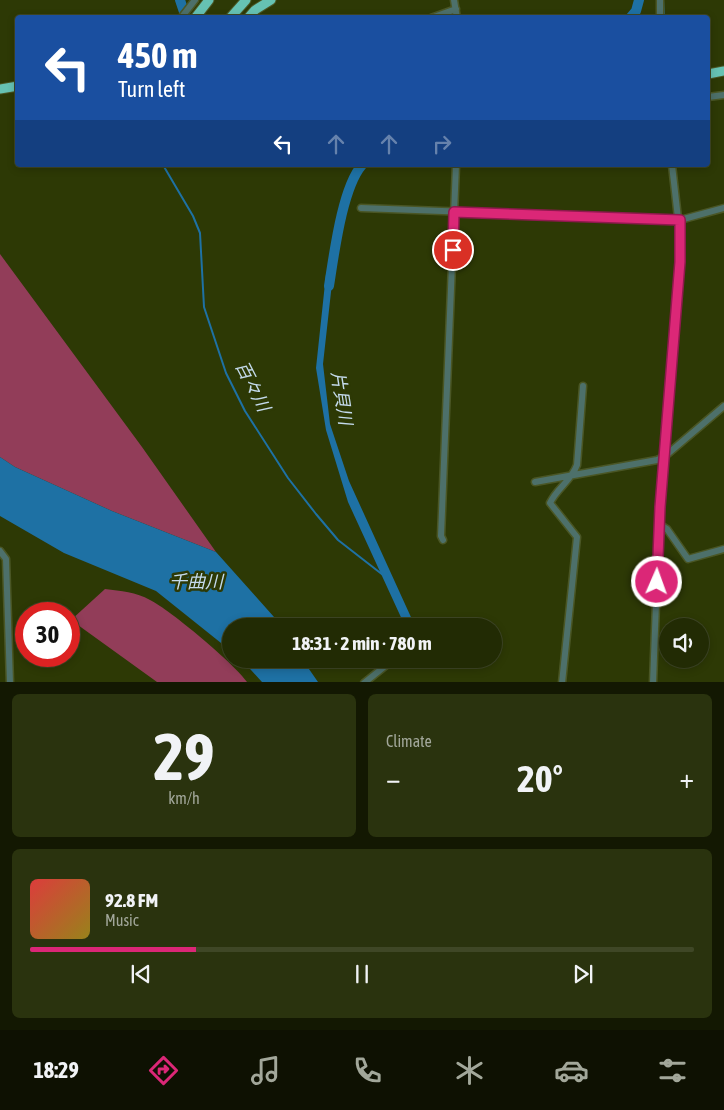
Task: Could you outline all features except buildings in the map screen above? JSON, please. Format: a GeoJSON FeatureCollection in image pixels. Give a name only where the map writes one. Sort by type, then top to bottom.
{"type":"FeatureCollection","features":[{"type":"Feature","properties":{"kind":"highway"},"geometry":{"type":"LineString","coordinates":[[197,15],[209,0]]}},
{"type":"Feature","properties":{"kind":"highway"},"geometry":{"type":"LineString","coordinates":[[226,15],[238,0]]}},
{"type":"Feature","properties":{"kind":"highway"},"geometry":{"type":"LineString","coordinates":[[233,15],[246,0]]}},
{"type":"Feature","properties":{"kind":"highway"},"geometry":{"type":"LineString","coordinates":[[251,15],[271,0]]}},
{"type":"Feature","properties":{"kind":"highway"},"geometry":{"type":"LineString","coordinates":[[710,74],[724,71]]}},
{"type":"Feature","properties":{"kind":"highway"},"geometry":{"type":"LineString","coordinates":[[0,90],[15,89]]}},
{"type":"Feature","properties":{"kind":"street"},"geometry":{"type":"LineString","coordinates":[[183,15],[195,0]]}},
{"type":"Feature","properties":{"kind":"street"},"geometry":{"type":"LineString","coordinates":[[454,0],[456,13]]}},
{"type":"Feature","properties":{"kind":"street"},"geometry":{"type":"LineString","coordinates":[[660,0],[660,15]]}},
{"type":"Feature","properties":{"kind":"street"},"geometry":{"type":"LineString","coordinates":[[710,97],[724,95]]}},
{"type":"Feature","properties":{"kind":"street"},"geometry":{"type":"LineString","coordinates":[[443,540],[441,536],[456,167]]}},
{"type":"Feature","properties":{"kind":"street"},"geometry":{"type":"LineString","coordinates":[[653,682],[659,524],[680,262],[680,220],[672,167]]}},
{"type":"Feature","properties":{"kind":"street"},"geometry":{"type":"LineString","coordinates":[[361,208],[680,220],[724,208]]}},
{"type":"Feature","properties":{"kind":"street"},"geometry":{"type":"LineString","coordinates":[[562,682],[577,537],[550,503],[554,495],[573,474],[579,456],[583,386]]}},
{"type":"Feature","properties":{"kind":"street"},"geometry":{"type":"LineString","coordinates":[[535,482],[656,461],[664,457],[724,406]]}},
{"type":"Feature","properties":{"kind":"street"},"geometry":{"type":"LineString","coordinates":[[659,524],[667,529],[688,559],[724,549]]}},
{"type":"Feature","properties":{"kind":"street"},"geometry":{"type":"LineString","coordinates":[[0,551],[6,559],[10,682]]}},
{"type":"Feature","properties":{"kind":"street"},"geometry":{"type":"LineString","coordinates":[[364,682],[382,668]]}},
{"type":"Feature","properties":{"kind":"shaded area"},"geometry":{"type":"Polygon","coordinates":[[[0,254],[142,447],[216,552],[112,511],[15,467],[0,457],[0,254]]]}},
{"type":"Feature","properties":{"kind":"shaded area"},"geometry":{"type":"Polygon","coordinates":[[[105,589],[139,595],[159,605],[186,625],[222,656],[222,668],[235,668],[247,682],[157,682],[80,626],[80,612],[105,589]]]}},
{"type":"Feature","properties":{"kind":"water"},"geometry":{"type":"Polygon","coordinates":[[[326,274],[333,274],[323,364],[330,424],[349,481],[411,618],[401,618],[348,502],[326,430],[316,368],[326,274]]]}},
{"type":"Feature","properties":{"kind":"water","name":"千曲川"},"geometry":{"type":"Polygon","coordinates":[[[0,457],[15,467],[112,511],[216,552],[275,618],[222,618],[222,644],[156,591],[64,553],[0,516],[0,457]]]}},
{"type":"Feature","properties":{"kind":"water"},"geometry":{"type":"Polygon","coordinates":[[[249,668],[308,668],[318,682],[262,682],[249,668]]]}},
{"type":"Feature","properties":{"kind":"waterway","name":"百々川"},"geometry":{"type":"LineString","coordinates":[[180,0],[185,15]]}},
{"type":"Feature","properties":{"kind":"waterway","name":"片貝川"},"geometry":{"type":"LineString","coordinates":[[633,15],[636,11],[639,0]]}},
{"type":"Feature","properties":{"kind":"waterway"},"geometry":{"type":"LineString","coordinates":[[663,0],[664,15]]}},
{"type":"Feature","properties":{"kind":"waterway","name":"百々川"},"geometry":{"type":"LineString","coordinates":[[164,167],[193,216],[200,233],[204,307],[226,373],[245,411],[288,478],[316,514],[338,540],[383,575]]}},
{"type":"Feature","properties":{"kind":"waterway","name":"片貝川"},"geometry":{"type":"LineString","coordinates":[[329,286],[344,205],[349,189],[361,167]]}},
{"type":"Feature","properties":{"kind":"route"},"geometry":{"type":"LineString","coordinates":[[453,250],[454,212],[680,220],[680,262],[660,507],[657,582]]}}]}
